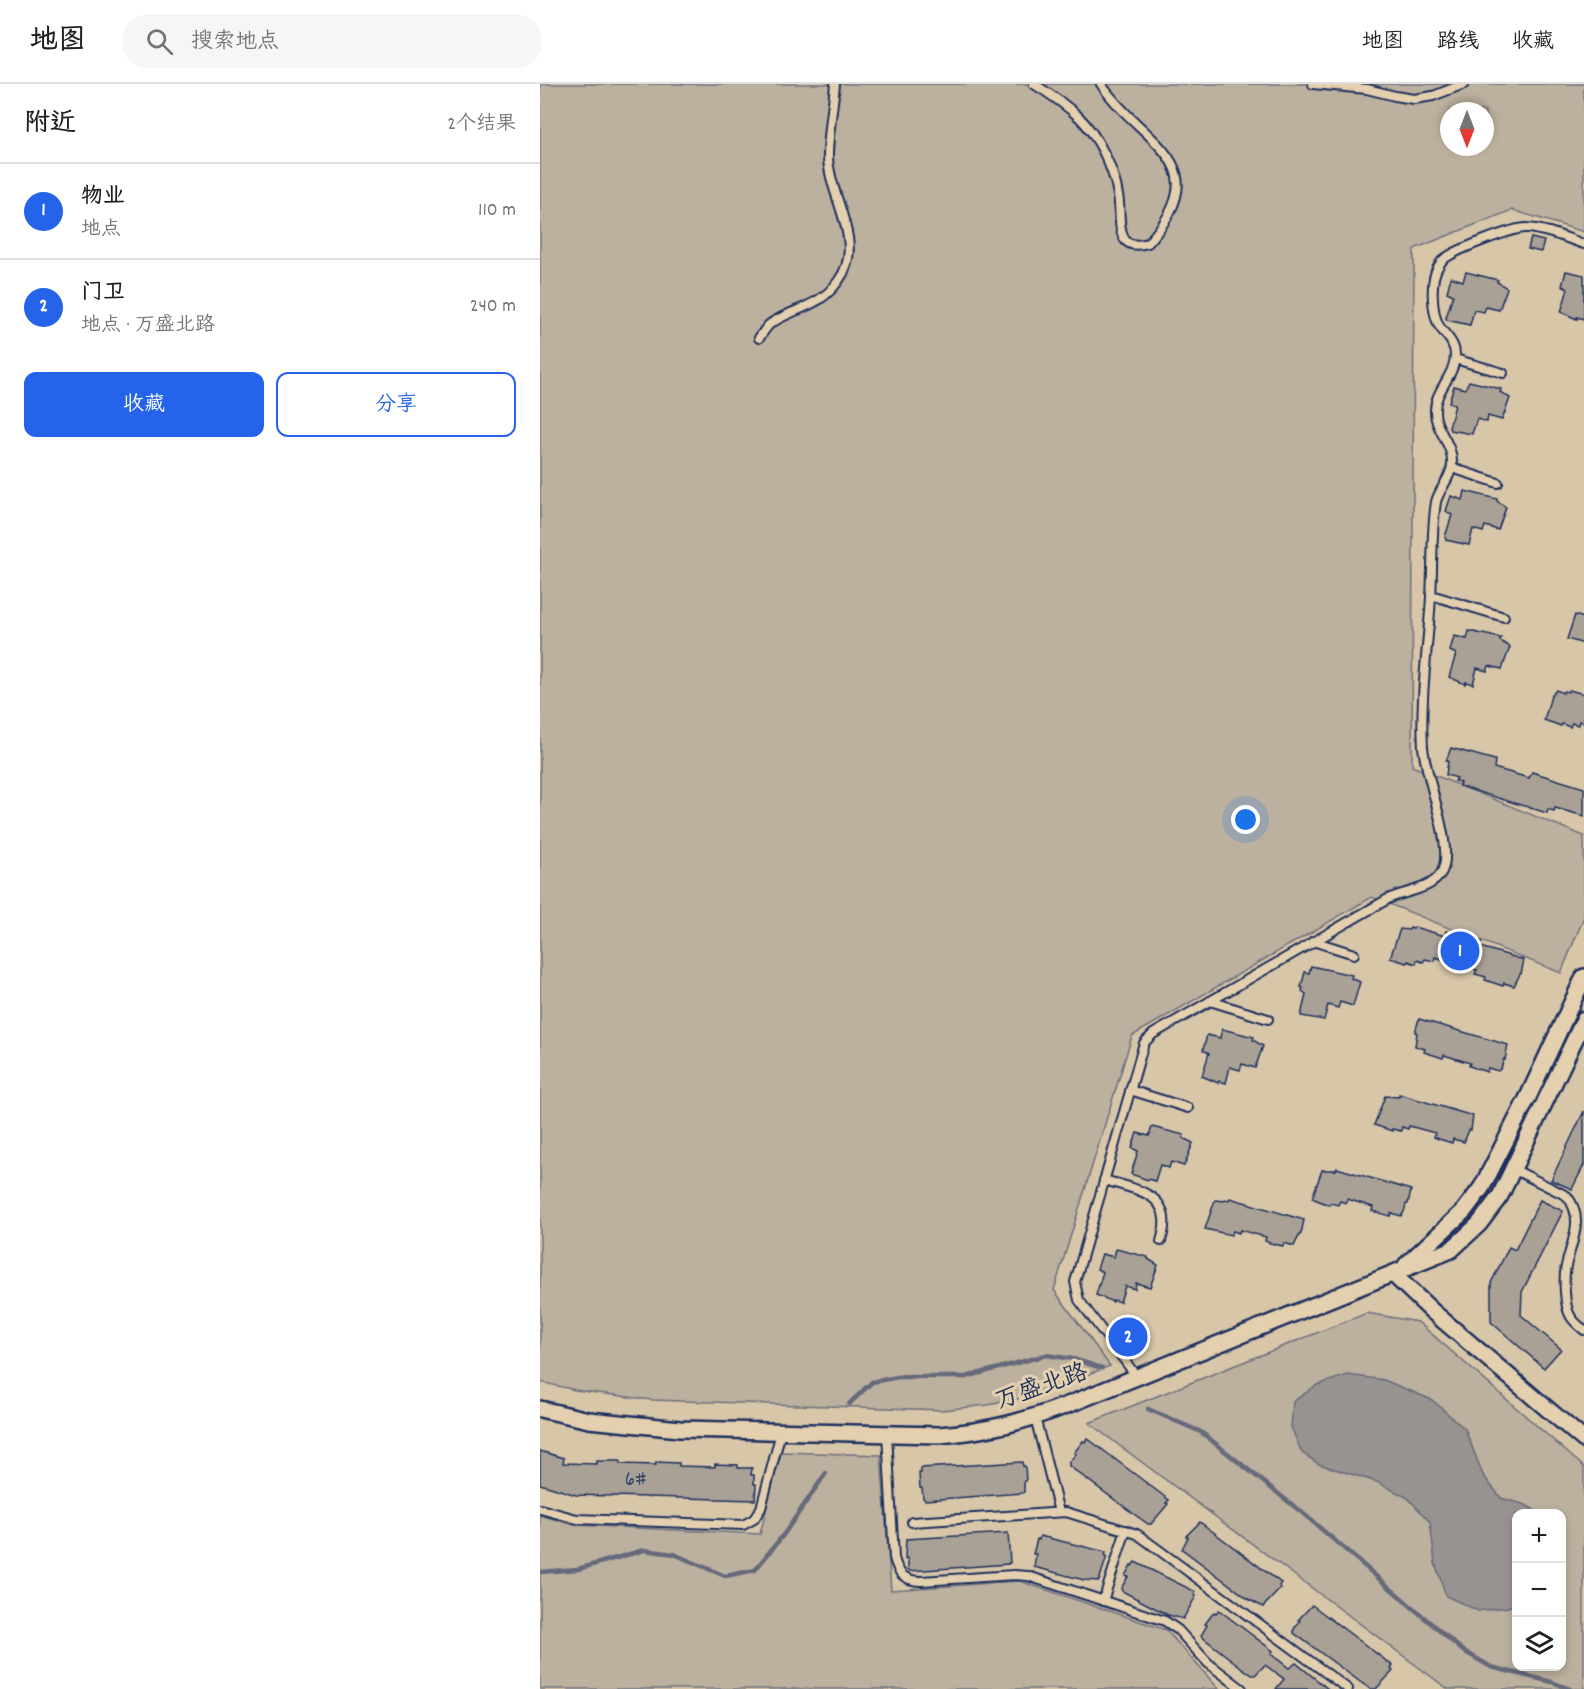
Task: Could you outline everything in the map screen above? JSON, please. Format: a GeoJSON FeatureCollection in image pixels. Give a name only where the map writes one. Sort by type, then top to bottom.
{"type":"FeatureCollection","features":[{"type":"Feature","properties":{"kind":"street"},"geometry":{"type":"LineString","coordinates":[[1584,977],[1529,1095],[1482,1187],[1464,1211],[1394,1275],[1432,1311],[1584,1440]]}},
{"type":"Feature","properties":{"kind":"street","name":"万盛北路"},"geometry":{"type":"LineString","coordinates":[[540,1409],[589,1420],[630,1425],[781,1432],[939,1435],[976,1432],[1020,1423],[1394,1275],[1451,1250],[1479,1224],[1500,1196],[1584,1020]]}},
{"type":"Feature","properties":{"kind":"lane"},"geometry":{"type":"LineString","coordinates":[[759,338],[768,325],[807,308],[825,296],[839,280],[847,266],[849,252],[847,229],[831,181],[828,157],[835,84]]}},
{"type":"Feature","properties":{"kind":"lane"},"geometry":{"type":"LineString","coordinates":[[1034,84],[1064,104],[1081,119],[1112,170],[1125,240],[1130,244],[1148,243],[1172,211],[1178,194],[1176,170],[1165,152],[1101,84]]}},
{"type":"Feature","properties":{"kind":"lane"},"geometry":{"type":"LineString","coordinates":[[1313,84],[1367,89],[1414,99],[1433,96],[1464,84]]}},
{"type":"Feature","properties":{"kind":"lane"},"geometry":{"type":"LineString","coordinates":[[1137,1378],[1081,1303],[1075,1288],[1076,1276],[1130,1089],[1142,1048],[1147,1039],[1388,898],[1430,884],[1439,878],[1444,869],[1446,859],[1444,845],[1426,768],[1423,744],[1424,686],[1437,500],[1452,468],[1451,451],[1437,422],[1435,410],[1438,396],[1455,359],[1451,340],[1439,326],[1434,309],[1434,276],[1438,266],[1446,257],[1524,227],[1584,244]]}},
{"type":"Feature","properties":{"kind":"lane"},"geometry":{"type":"LineString","coordinates":[[1455,359],[1503,373]]}},
{"type":"Feature","properties":{"kind":"lane"},"geometry":{"type":"LineString","coordinates":[[1452,468],[1498,483]]}},
{"type":"Feature","properties":{"kind":"lane"},"geometry":{"type":"LineString","coordinates":[[1431,596],[1504,618]]}},
{"type":"Feature","properties":{"kind":"lane"},"geometry":{"type":"LineString","coordinates":[[1313,941],[1354,954]]}},
{"type":"Feature","properties":{"kind":"lane"},"geometry":{"type":"LineString","coordinates":[[1210,1001],[1268,1019]]}},
{"type":"Feature","properties":{"kind":"lane"},"geometry":{"type":"LineString","coordinates":[[1130,1089],[1188,1108]]}},
{"type":"Feature","properties":{"kind":"lane"},"geometry":{"type":"LineString","coordinates":[[1513,1169],[1568,1196],[1580,1211],[1581,1228],[1566,1266],[1566,1302],[1571,1318],[1584,1330]]}},
{"type":"Feature","properties":{"kind":"lane"},"geometry":{"type":"LineString","coordinates":[[1104,1180],[1141,1191],[1155,1199],[1164,1212],[1161,1241]]}},
{"type":"Feature","properties":{"kind":"lane"},"geometry":{"type":"LineString","coordinates":[[1035,1417],[1059,1512]]}},
{"type":"Feature","properties":{"kind":"lane"},"geometry":{"type":"LineString","coordinates":[[540,1509],[577,1519],[743,1525],[754,1519],[760,1508],[781,1432]]}},
{"type":"Feature","properties":{"kind":"lane"},"geometry":{"type":"LineString","coordinates":[[886,1434],[894,1558],[900,1573],[905,1578],[921,1581],[1022,1575],[1103,1601],[1170,1624],[1208,1663],[1242,1689]]}},
{"type":"Feature","properties":{"kind":"lane"},"geometry":{"type":"LineString","coordinates":[[912,1522],[1070,1512],[1137,1534],[1348,1689]]}},
{"type":"Feature","properties":{"kind":"lane"},"geometry":{"type":"LineString","coordinates":[[1103,1601],[1126,1530]]}},
{"type":"Feature","properties":{"kind":"shaded area"},"geometry":{"type":"Polygon","coordinates":[[[540,84],[1584,84],[1584,232],[1512,210],[1414,249],[1412,766],[1584,836],[1584,917],[1561,973],[1372,897],[1132,1036],[1054,1290],[1110,1366],[1032,1396],[988,1405],[942,1410],[652,1400],[575,1390],[540,1382],[540,84]]]}},
{"type":"Feature","properties":{"kind":"shaded area"},"geometry":{"type":"Polygon","coordinates":[[[1367,1313],[1418,1322],[1584,1467],[1584,1689],[1448,1689],[1089,1423],[1367,1313]]]}},
{"type":"Feature","properties":{"kind":"shaded area"},"geometry":{"type":"Polygon","coordinates":[[[1348,1375],[1384,1380],[1432,1400],[1465,1429],[1483,1475],[1501,1498],[1532,1509],[1512,1509],[1512,1605],[1478,1611],[1446,1596],[1435,1563],[1430,1522],[1408,1498],[1377,1482],[1319,1464],[1302,1453],[1291,1427],[1293,1402],[1317,1385],[1348,1375]]]}},
{"type":"Feature","properties":{"kind":"shaded area"},"geometry":{"type":"Polygon","coordinates":[[[781,1452],[881,1455],[891,1590],[1020,1581],[1166,1630],[1219,1689],[540,1689],[540,1515],[574,1525],[760,1534],[781,1452]]]}},
{"type":"Feature","properties":{"kind":"building"},"geometry":{"type":"Polygon","coordinates":[[[1531,238],[1544,241],[1541,252],[1528,249],[1531,238]]]}},
{"type":"Feature","properties":{"kind":"building"},"geometry":{"type":"Polygon","coordinates":[[[1566,271],[1584,275],[1584,319],[1577,317],[1577,319],[1561,312],[1568,289],[1562,286],[1566,271]]]}},
{"type":"Feature","properties":{"kind":"building"},"geometry":{"type":"Polygon","coordinates":[[[1466,272],[1498,280],[1497,282],[1507,288],[1499,310],[1486,307],[1484,312],[1474,310],[1470,325],[1446,318],[1453,295],[1447,292],[1451,277],[1463,281],[1466,272]]]}},
{"type":"Feature","properties":{"kind":"building"},"geometry":{"type":"Polygon","coordinates":[[[1469,381],[1501,389],[1500,392],[1510,398],[1502,420],[1488,416],[1487,422],[1477,419],[1472,434],[1449,428],[1455,405],[1449,402],[1454,386],[1465,389],[1469,381]]]}},
{"type":"Feature","properties":{"kind":"building"},"geometry":{"type":"Polygon","coordinates":[[[1465,491],[1497,499],[1506,507],[1498,530],[1485,526],[1483,532],[1473,529],[1469,545],[1446,540],[1445,537],[1452,515],[1446,511],[1451,496],[1463,500],[1465,491]]]}},
{"type":"Feature","properties":{"kind":"building"},"geometry":{"type":"Polygon","coordinates":[[[1575,615],[1584,618],[1584,644],[1567,639],[1575,615]]]}},
{"type":"Feature","properties":{"kind":"building"},"geometry":{"type":"Polygon","coordinates":[[[1469,631],[1501,638],[1500,641],[1510,647],[1502,669],[1489,666],[1487,671],[1477,668],[1473,684],[1466,682],[1465,684],[1449,677],[1456,654],[1450,651],[1454,636],[1467,639],[1469,631]]]}},
{"type":"Feature","properties":{"kind":"building"},"geometry":{"type":"Polygon","coordinates":[[[1556,690],[1563,693],[1569,690],[1584,694],[1584,723],[1579,721],[1578,725],[1572,723],[1570,727],[1544,720],[1551,696],[1556,690]]]}},
{"type":"Feature","properties":{"kind":"building"},"geometry":{"type":"Polygon","coordinates":[[[1451,748],[1495,760],[1494,768],[1529,778],[1532,772],[1584,788],[1584,816],[1555,808],[1554,811],[1548,809],[1547,813],[1459,786],[1460,782],[1455,781],[1457,778],[1446,775],[1448,761],[1446,761],[1451,748]]]}},
{"type":"Feature","properties":{"kind":"building"},"geometry":{"type":"Polygon","coordinates":[[[1414,927],[1445,936],[1446,931],[1481,941],[1480,947],[1524,960],[1521,974],[1514,986],[1504,983],[1503,986],[1475,974],[1477,970],[1435,957],[1434,961],[1417,960],[1416,964],[1390,958],[1400,929],[1409,930],[1414,927]]]}},
{"type":"Feature","properties":{"kind":"building"},"geometry":{"type":"Polygon","coordinates":[[[1311,966],[1352,975],[1351,978],[1360,982],[1353,1006],[1340,1002],[1338,1008],[1328,1005],[1324,1020],[1301,1016],[1306,994],[1301,987],[1305,972],[1309,973],[1311,966]]]}},
{"type":"Feature","properties":{"kind":"building"},"geometry":{"type":"Polygon","coordinates":[[[1419,1019],[1508,1045],[1501,1068],[1498,1071],[1488,1068],[1487,1072],[1469,1066],[1470,1063],[1424,1052],[1425,1049],[1415,1046],[1417,1033],[1415,1032],[1419,1019]]]}},
{"type":"Feature","properties":{"kind":"building"},"geometry":{"type":"Polygon","coordinates":[[[1222,1029],[1254,1037],[1253,1040],[1263,1046],[1255,1068],[1242,1064],[1240,1070],[1230,1067],[1226,1083],[1219,1081],[1218,1083],[1202,1076],[1209,1053],[1203,1050],[1207,1035],[1220,1038],[1222,1029]]]}},
{"type":"Feature","properties":{"kind":"building"},"geometry":{"type":"Polygon","coordinates":[[[1399,1094],[1473,1116],[1471,1130],[1464,1142],[1453,1139],[1452,1143],[1434,1137],[1435,1133],[1409,1126],[1408,1129],[1402,1127],[1401,1131],[1392,1129],[1392,1131],[1374,1125],[1385,1096],[1399,1097],[1399,1094]]]}},
{"type":"Feature","properties":{"kind":"building"},"geometry":{"type":"Polygon","coordinates":[[[1584,1111],[1584,1165],[1572,1189],[1551,1180],[1584,1111]]]}},
{"type":"Feature","properties":{"kind":"building"},"geometry":{"type":"Polygon","coordinates":[[[1152,1127],[1184,1135],[1183,1138],[1193,1143],[1184,1166],[1171,1162],[1169,1168],[1160,1165],[1155,1181],[1131,1174],[1138,1151],[1132,1148],[1137,1133],[1149,1136],[1152,1127]]]}},
{"type":"Feature","properties":{"kind":"building"},"geometry":{"type":"Polygon","coordinates":[[[1337,1168],[1411,1190],[1404,1212],[1401,1216],[1391,1213],[1390,1216],[1372,1211],[1373,1207],[1347,1199],[1346,1203],[1340,1201],[1338,1205],[1330,1203],[1329,1205],[1312,1198],[1322,1170],[1336,1170],[1337,1168]]]}},
{"type":"Feature","properties":{"kind":"building"},"geometry":{"type":"Polygon","coordinates":[[[1230,1198],[1304,1220],[1301,1234],[1294,1246],[1270,1243],[1265,1241],[1266,1237],[1240,1230],[1239,1233],[1233,1231],[1231,1235],[1205,1229],[1215,1200],[1224,1201],[1230,1198]]]}},
{"type":"Feature","properties":{"kind":"building"},"geometry":{"type":"Polygon","coordinates":[[[1540,1200],[1563,1211],[1522,1292],[1521,1315],[1561,1349],[1544,1368],[1491,1322],[1491,1283],[1509,1247],[1515,1250],[1540,1200]]]}},
{"type":"Feature","properties":{"kind":"building"},"geometry":{"type":"Polygon","coordinates":[[[1116,1249],[1148,1257],[1158,1265],[1150,1287],[1136,1283],[1135,1289],[1125,1286],[1120,1302],[1113,1300],[1113,1302],[1096,1295],[1103,1272],[1097,1269],[1102,1254],[1114,1257],[1116,1249]]]}},
{"type":"Feature","properties":{"kind":"building"},"geometry":{"type":"Polygon","coordinates":[[[1087,1438],[1169,1500],[1151,1524],[1069,1466],[1069,1462],[1076,1454],[1074,1453],[1087,1438]]]}},
{"type":"Feature","properties":{"kind":"building"},"geometry":{"type":"Polygon","coordinates":[[[540,1451],[564,1458],[563,1463],[597,1464],[597,1461],[620,1461],[620,1464],[656,1465],[656,1462],[679,1463],[679,1466],[715,1467],[715,1464],[752,1468],[751,1475],[754,1475],[754,1484],[756,1484],[755,1500],[576,1495],[540,1484],[540,1451]]]}},
{"type":"Feature","properties":{"kind":"building"},"geometry":{"type":"Polygon","coordinates":[[[1022,1462],[1025,1466],[1026,1481],[1024,1481],[1023,1493],[925,1500],[923,1498],[919,1473],[921,1473],[921,1468],[1022,1462]]]}},
{"type":"Feature","properties":{"kind":"building"},"geometry":{"type":"Polygon","coordinates":[[[1200,1522],[1281,1583],[1279,1586],[1281,1588],[1263,1607],[1250,1600],[1182,1549],[1188,1537],[1186,1536],[1200,1522]]]}},
{"type":"Feature","properties":{"kind":"building"},"geometry":{"type":"Polygon","coordinates":[[[1008,1533],[1010,1563],[1008,1564],[910,1571],[908,1569],[908,1558],[905,1559],[906,1539],[1008,1533]]]}},
{"type":"Feature","properties":{"kind":"building"},"geometry":{"type":"Polygon","coordinates":[[[1040,1536],[1106,1552],[1105,1556],[1107,1556],[1099,1581],[1084,1580],[1034,1567],[1036,1554],[1033,1554],[1040,1536]]]}},
{"type":"Feature","properties":{"kind":"building"},"geometry":{"type":"Polygon","coordinates":[[[1135,1562],[1196,1592],[1183,1619],[1168,1615],[1122,1591],[1121,1588],[1128,1577],[1125,1576],[1135,1562]]]}},
{"type":"Feature","properties":{"kind":"building"},"geometry":{"type":"Polygon","coordinates":[[[1312,1605],[1393,1666],[1391,1669],[1393,1671],[1376,1689],[1363,1684],[1294,1633],[1300,1621],[1298,1620],[1312,1605]]]}},
{"type":"Feature","properties":{"kind":"building"},"geometry":{"type":"Polygon","coordinates":[[[1219,1610],[1273,1651],[1271,1654],[1289,1668],[1296,1663],[1328,1689],[1276,1689],[1284,1679],[1265,1665],[1255,1675],[1242,1668],[1201,1636],[1207,1625],[1205,1624],[1214,1612],[1219,1610]]]}},
{"type":"Feature","properties":{"kind":"waterway"},"geometry":{"type":"LineString","coordinates":[[849,1404],[872,1382],[898,1377],[966,1377],[1046,1355],[1073,1359],[1102,1368]]}},
{"type":"Feature","properties":{"kind":"waterway"},"geometry":{"type":"LineString","coordinates":[[1148,1409],[1201,1432],[1305,1515],[1462,1650],[1491,1667],[1552,1682],[1570,1689]]}},
{"type":"Feature","properties":{"kind":"waterway"},"geometry":{"type":"LineString","coordinates":[[540,1572],[578,1569],[644,1550],[674,1554],[725,1576],[755,1570],[784,1534],[826,1473]]}},
{"type":"Feature","properties":{"kind":"place","name":"物业"},"geometry":{"type":"Point","coordinates":[1460,951]}},
{"type":"Feature","properties":{"kind":"place","name":"门卫"},"geometry":{"type":"Point","coordinates":[1128,1337]}}]}
